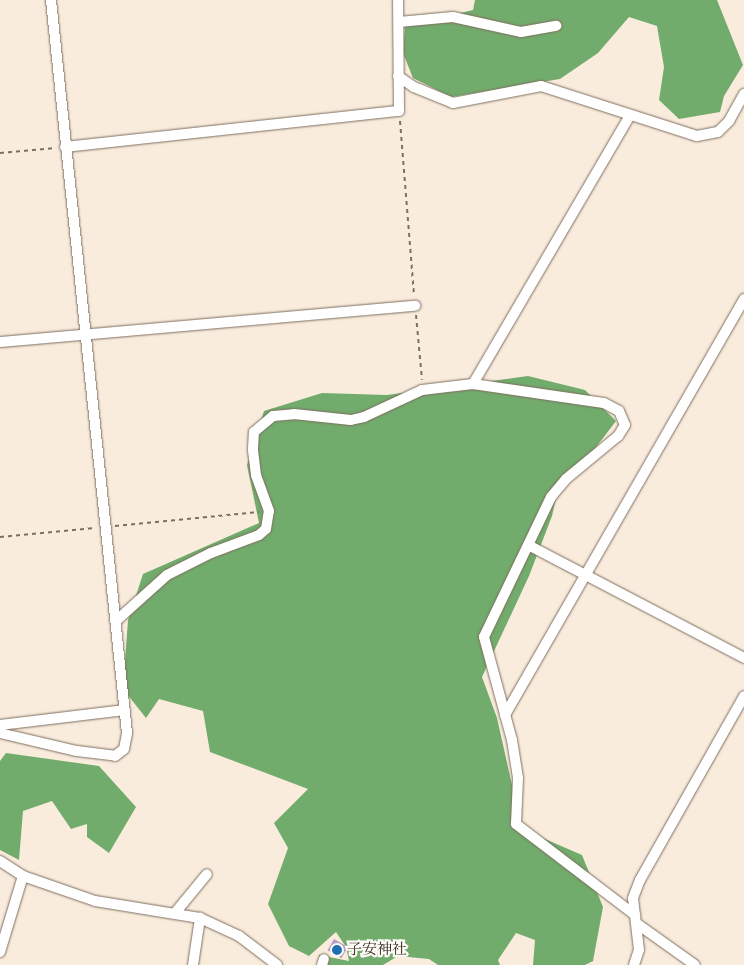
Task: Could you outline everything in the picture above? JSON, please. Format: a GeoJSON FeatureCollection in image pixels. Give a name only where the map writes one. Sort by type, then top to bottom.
{"type":"FeatureCollection","features":[{"type":"Feature","properties":{"kind":"street"},"geometry":{"type":"LineString","coordinates":[[0,732],[77,751],[115,756],[124,749],[125,710],[117,620],[50,0]]}},
{"type":"Feature","properties":{"kind":"street"},"geometry":{"type":"LineString","coordinates":[[65,147],[399,111],[398,0]]}},
{"type":"Feature","properties":{"kind":"street"},"geometry":{"type":"LineString","coordinates":[[399,22],[454,17],[521,32],[556,26]]}},
{"type":"Feature","properties":{"kind":"street"},"geometry":{"type":"LineString","coordinates":[[398,76],[414,87],[453,103],[532,85],[675,131],[705,136],[718,132],[729,121],[744,94]]}},
{"type":"Feature","properties":{"kind":"street"},"geometry":{"type":"LineString","coordinates":[[473,384],[630,115]]}},
{"type":"Feature","properties":{"kind":"street"},"geometry":{"type":"LineString","coordinates":[[505,715],[744,299]]}},
{"type":"Feature","properties":{"kind":"street"},"geometry":{"type":"LineString","coordinates":[[0,342],[415,306]]}},
{"type":"Feature","properties":{"kind":"street"},"geometry":{"type":"LineString","coordinates":[[117,620],[167,575],[211,553],[259,535],[266,528],[269,511],[256,475],[253,448],[254,432],[262,423],[273,416],[294,414],[350,420],[422,390],[473,384],[604,403],[624,418],[625,425],[618,436],[566,479],[551,497],[530,546],[484,636],[505,715],[518,778],[516,824],[696,965]]}},
{"type":"Feature","properties":{"kind":"street"},"geometry":{"type":"LineString","coordinates":[[530,546],[744,658]]}},
{"type":"Feature","properties":{"kind":"street"},"geometry":{"type":"LineString","coordinates":[[634,965],[639,950],[632,898],[640,880],[744,696]]}},
{"type":"Feature","properties":{"kind":"street"},"geometry":{"type":"LineString","coordinates":[[0,725],[125,710]]}},
{"type":"Feature","properties":{"kind":"street"},"geometry":{"type":"LineString","coordinates":[[0,861],[23,876],[95,900],[200,918],[239,936],[277,965]]}},
{"type":"Feature","properties":{"kind":"street"},"geometry":{"type":"LineString","coordinates":[[175,913],[207,874]]}},
{"type":"Feature","properties":{"kind":"street"},"geometry":{"type":"LineString","coordinates":[[0,952],[23,876]]}},
{"type":"Feature","properties":{"kind":"street"},"geometry":{"type":"LineString","coordinates":[[193,965],[200,918]]}},
{"type":"Feature","properties":{"kind":"path"},"geometry":{"type":"LineString","coordinates":[[399,111],[422,390]]}},
{"type":"Feature","properties":{"kind":"path"},"geometry":{"type":"LineString","coordinates":[[0,153],[65,147]]}},
{"type":"Feature","properties":{"kind":"path"},"geometry":{"type":"LineString","coordinates":[[0,537],[269,511]]}},
{"type":"Feature","properties":{"kind":"green space"},"geometry":{"type":"Polygon","coordinates":[[[475,0],[717,0],[743,65],[724,96],[720,112],[679,119],[659,100],[664,67],[657,26],[629,17],[598,53],[560,79],[451,97],[413,78],[403,53],[405,26],[473,10],[475,0]]]}},
{"type":"Feature","properties":{"kind":"green space"},"geometry":{"type":"Polygon","coordinates":[[[528,376],[585,390],[616,421],[587,459],[559,484],[552,516],[529,576],[482,677],[497,718],[523,834],[545,839],[582,855],[603,907],[593,961],[585,965],[533,965],[535,940],[516,933],[498,960],[500,965],[438,965],[429,959],[398,956],[383,965],[321,965],[319,955],[349,961],[346,947],[336,932],[309,956],[289,946],[268,904],[288,848],[274,823],[308,789],[210,752],[203,711],[159,699],[146,718],[123,689],[128,620],[143,574],[259,523],[247,465],[264,411],[322,393],[387,395],[528,376]]]}},
{"type":"Feature","properties":{"kind":"green space"},"geometry":{"type":"Polygon","coordinates":[[[6,753],[99,766],[136,807],[109,853],[87,837],[87,824],[71,829],[52,801],[23,811],[19,860],[0,850],[0,761],[6,753]]]}},
{"type":"Feature","properties":{"kind":"building"},"geometry":{"type":"Polygon","coordinates":[[[334,939],[348,947],[341,958],[328,950],[334,939]]]}},
{"type":"Feature","properties":{"kind":"place","name":"子安神社"},"geometry":{"type":"Point","coordinates":[337,950]}}]}
